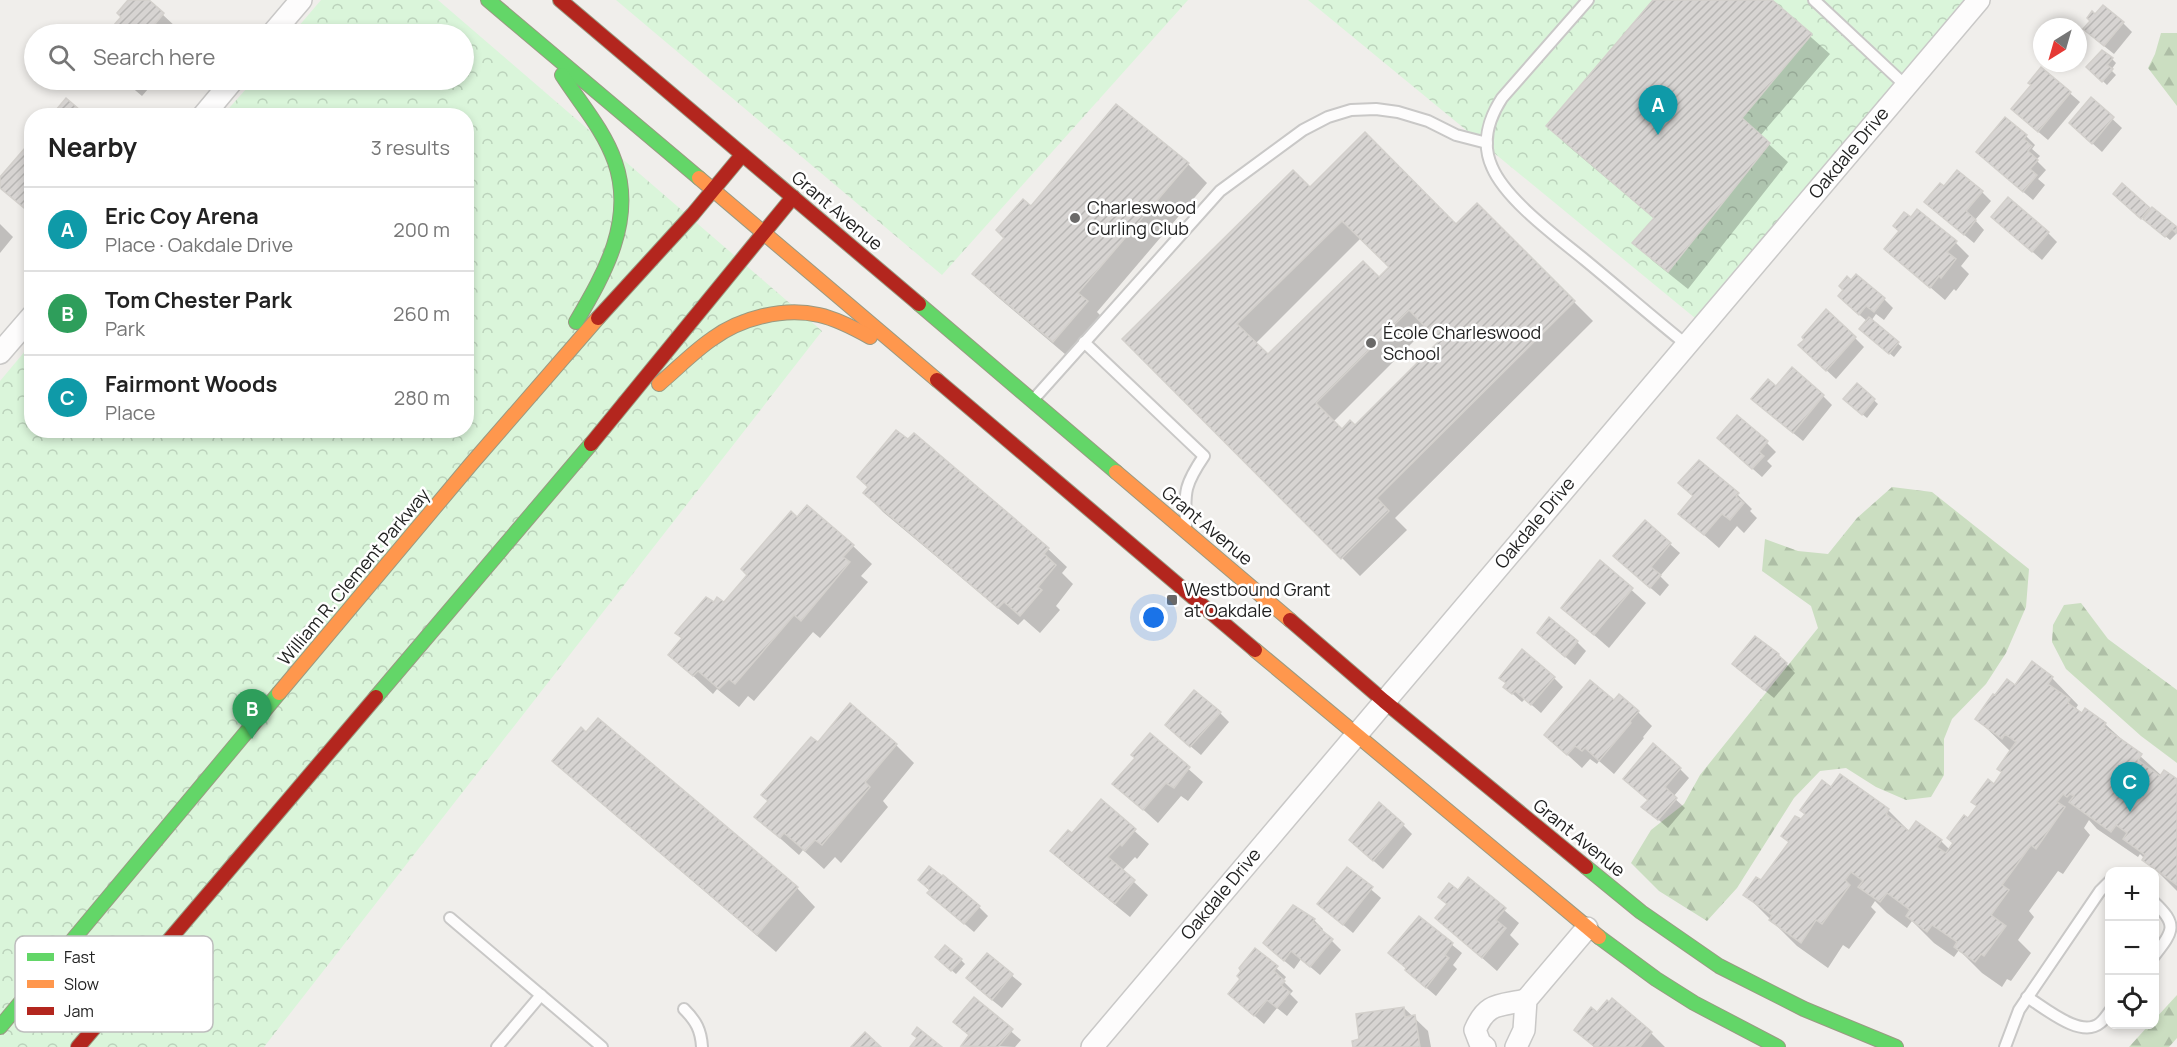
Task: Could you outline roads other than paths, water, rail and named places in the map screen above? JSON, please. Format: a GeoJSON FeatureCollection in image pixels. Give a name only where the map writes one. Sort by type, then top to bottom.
{"type":"FeatureCollection","features":[{"type":"Feature","properties":{"kind":"main road"},"geometry":{"type":"LineString","coordinates":[[488,0],[1587,928],[1656,979],[1694,1003],[1778,1047]]}},
{"type":"Feature","properties":{"kind":"main road","name":"Grant Avenue"},"geometry":{"type":"LineString","coordinates":[[560,0],[1384,701],[1641,912],[1719,966],[1804,1010],[1896,1047]]}},
{"type":"Feature","properties":{"kind":"main road"},"geometry":{"type":"LineString","coordinates":[[541,382],[602,280],[616,246],[622,214],[621,190],[615,163],[597,128],[542,45]]}},
{"type":"Feature","properties":{"kind":"main road","name":"William R. Clement Parkway"},"geometry":{"type":"LineString","coordinates":[[77,936],[541,382],[713,192],[742,155]]}},
{"type":"Feature","properties":{"kind":"main road"},"geometry":{"type":"LineString","coordinates":[[172,936],[598,436],[793,197]]}},
{"type":"Feature","properties":{"kind":"main road"},"geometry":{"type":"LineString","coordinates":[[598,436],[714,338],[738,325],[760,318],[796,313],[817,315],[845,324],[910,358]]}},
{"type":"Feature","properties":{"kind":"main road","name":"William R. Clement Parkway"},"geometry":{"type":"LineString","coordinates":[[0,1027],[15,1009]]}},
{"type":"Feature","properties":{"kind":"main road"},"geometry":{"type":"LineString","coordinates":[[78,1047],[91,1032]]}},
{"type":"Feature","properties":{"kind":"street"},"geometry":{"type":"LineString","coordinates":[[281,24],[301,0]]}},
{"type":"Feature","properties":{"kind":"street","name":"Oakdale Drive"},"geometry":{"type":"LineString","coordinates":[[1092,1047],[1979,0]]}},
{"type":"Feature","properties":{"kind":"street"},"geometry":{"type":"LineString","coordinates":[[210,108],[225,90]]}},
{"type":"Feature","properties":{"kind":"street"},"geometry":{"type":"LineString","coordinates":[[0,353],[24,325]]}},
{"type":"Feature","properties":{"kind":"street"},"geometry":{"type":"LineString","coordinates":[[1516,1047],[1524,1030],[1526,1000],[1587,928]]}},
{"type":"Feature","properties":{"kind":"street"},"geometry":{"type":"LineString","coordinates":[[1485,1047],[1480,1043],[1475,1030],[1482,1014],[1495,1006],[1526,1000]]}},
{"type":"Feature","properties":{"kind":"lane"},"geometry":{"type":"LineString","coordinates":[[1588,0],[1502,98],[1493,112],[1489,123],[1487,144],[1491,166],[1499,180],[1531,216],[1686,345]]}},
{"type":"Feature","properties":{"kind":"lane"},"geometry":{"type":"LineString","coordinates":[[1814,0],[1906,86]]}},
{"type":"Feature","properties":{"kind":"lane"},"geometry":{"type":"LineString","coordinates":[[1033,401],[1220,191],[1303,130],[1328,117],[1351,110],[1376,109],[1398,112],[1428,121],[1456,135],[1487,144]]}},
{"type":"Feature","properties":{"kind":"lane"},"geometry":{"type":"LineString","coordinates":[[1084,342],[1204,456],[1190,478],[1184,496],[1186,531]]}},
{"type":"Feature","properties":{"kind":"lane"},"geometry":{"type":"LineString","coordinates":[[2005,1047],[2019,1010],[2105,885]]}},
{"type":"Feature","properties":{"kind":"lane"},"geometry":{"type":"LineString","coordinates":[[2159,905],[2170,913],[2174,921],[2174,930],[2159,950]]}},
{"type":"Feature","properties":{"kind":"lane"},"geometry":{"type":"LineString","coordinates":[[450,918],[602,1047]]}},
{"type":"Feature","properties":{"kind":"lane"},"geometry":{"type":"LineString","coordinates":[[497,1047],[541,995]]}},
{"type":"Feature","properties":{"kind":"lane"},"geometry":{"type":"LineString","coordinates":[[2027,998],[2076,1027],[2088,1028],[2099,1024],[2105,1016]]}},
{"type":"Feature","properties":{"kind":"lane"},"geometry":{"type":"LineString","coordinates":[[684,1009],[695,1019],[701,1032],[702,1047]]}},
{"type":"Feature","properties":{"kind":"place","name":"Eric Coy Arena"},"geometry":{"type":"Point","coordinates":[1658,135]}},
{"type":"Feature","properties":{"kind":"place","name":"Charleswood Curling Club"},"geometry":{"type":"Point","coordinates":[1075,218]}},
{"type":"Feature","properties":{"kind":"place","name":"École Charleswood School"},"geometry":{"type":"Point","coordinates":[1371,343]}},
{"type":"Feature","properties":{"kind":"place","name":"Westbound Grant at Oakdale"},"geometry":{"type":"Point","coordinates":[1172,600]}},
{"type":"Feature","properties":{"kind":"place","name":"Tom Chester Park"},"geometry":{"type":"Point","coordinates":[252,739]}},
{"type":"Feature","properties":{"kind":"place","name":"Fairmont Woods"},"geometry":{"type":"Point","coordinates":[2130,812]}}]}
